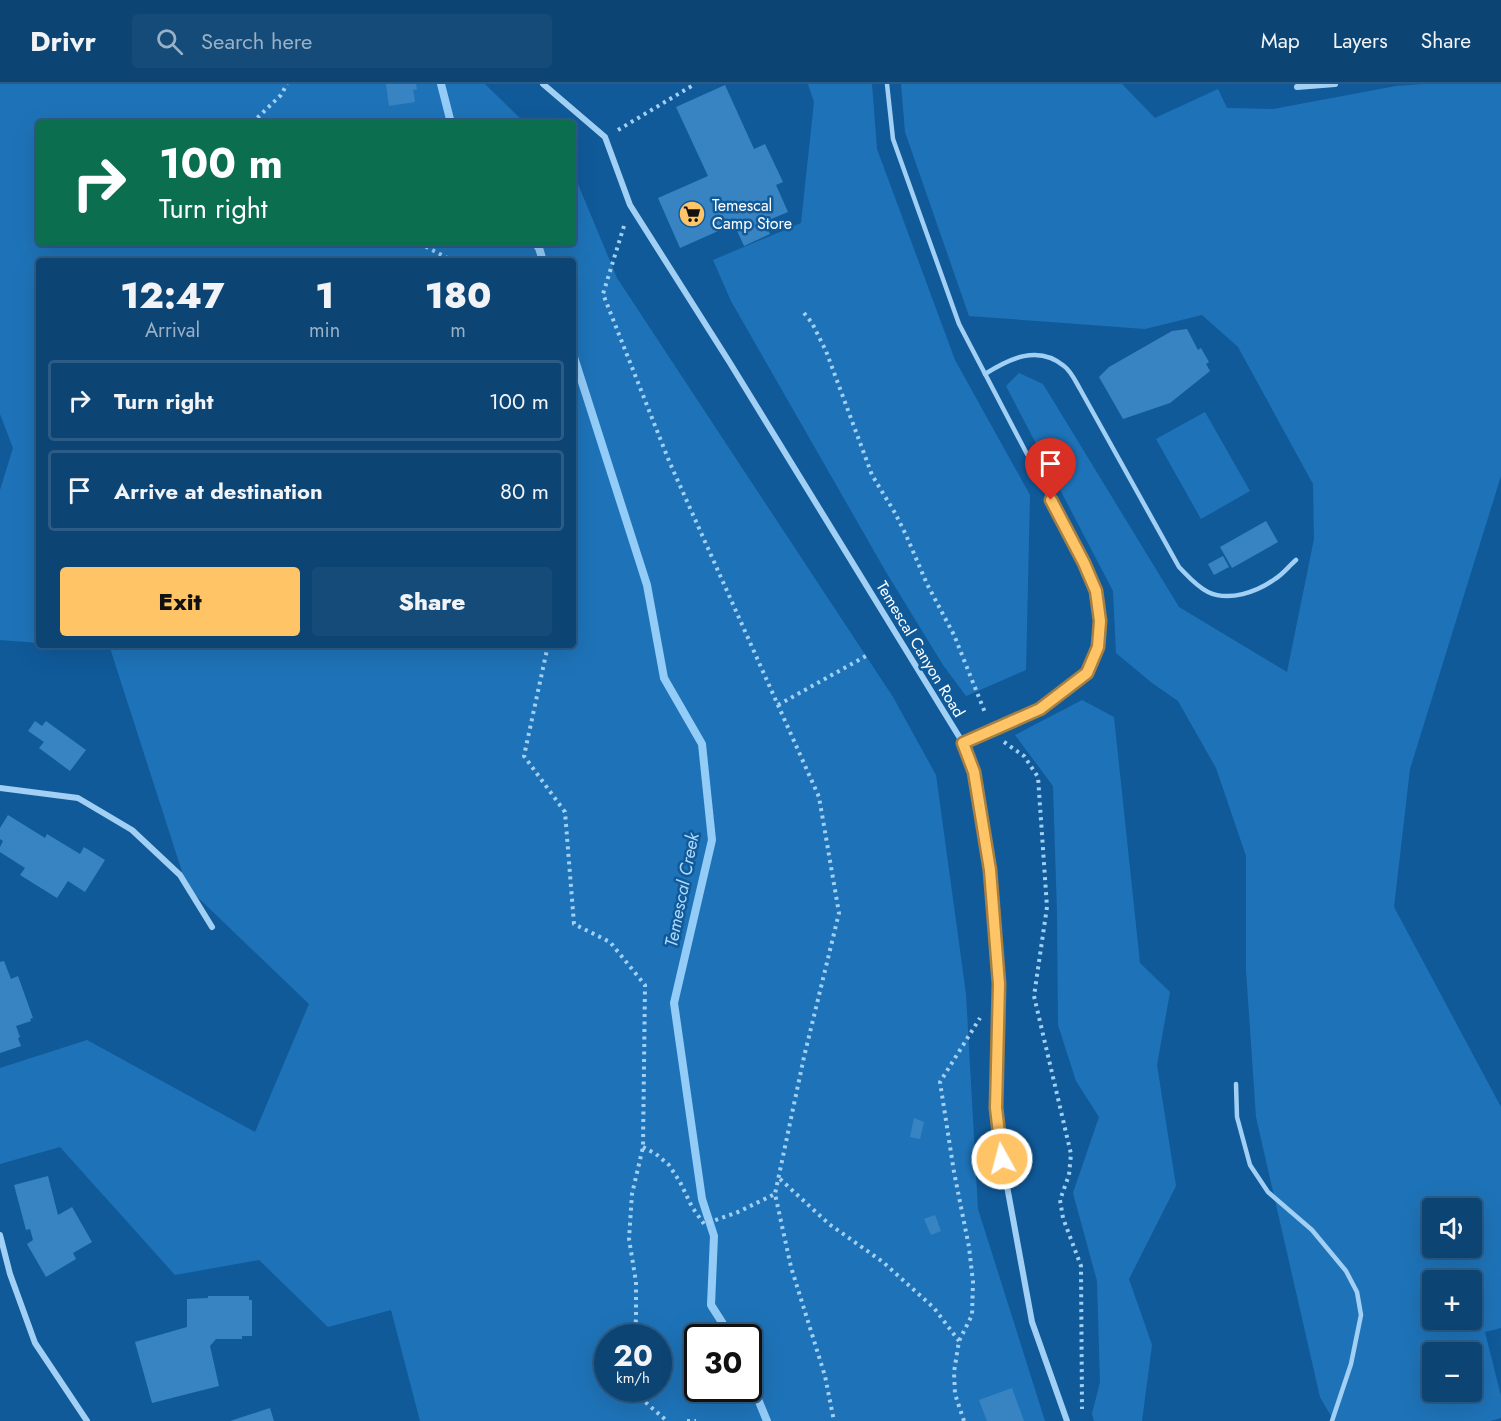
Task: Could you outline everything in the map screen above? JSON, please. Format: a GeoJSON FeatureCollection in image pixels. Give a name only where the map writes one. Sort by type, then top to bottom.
{"type":"FeatureCollection","features":[{"type":"Feature","properties":{"kind":"street","name":"Temescal Canyon Road"},"geometry":{"type":"LineString","coordinates":[[543,84],[605,137],[630,205],[730,363],[963,743],[974,772],[990,870],[999,984],[996,1108],[1002,1159],[1032,1322],[1067,1421]]}},
{"type":"Feature","properties":{"kind":"street"},"geometry":{"type":"LineString","coordinates":[[1297,87],[1335,84]]}},
{"type":"Feature","properties":{"kind":"street"},"geometry":{"type":"LineString","coordinates":[[0,788],[78,798],[132,830],[180,875],[212,927]]}},
{"type":"Feature","properties":{"kind":"street"},"geometry":{"type":"LineString","coordinates":[[0,1235],[10,1274],[35,1343],[87,1421]]}},
{"type":"Feature","properties":{"kind":"lane"},"geometry":{"type":"LineString","coordinates":[[888,84],[893,139],[959,324],[1084,563],[1096,591],[1100,621],[1098,647],[1087,673],[1040,709],[963,743]]}},
{"type":"Feature","properties":{"kind":"lane"},"geometry":{"type":"LineString","coordinates":[[985,374],[1003,363],[1024,355],[1046,356],[1065,366],[1179,567],[1194,583],[1210,593],[1231,597],[1257,589],[1276,579],[1296,560]]}},
{"type":"Feature","properties":{"kind":"lane"},"geometry":{"type":"LineString","coordinates":[[1236,1084],[1237,1117],[1250,1165],[1268,1192],[1312,1230],[1346,1271],[1357,1292],[1361,1315],[1350,1364],[1332,1421]]}},
{"type":"Feature","properties":{"kind":"path"},"geometry":{"type":"LineString","coordinates":[[255,120],[281,95],[287,84]]}},
{"type":"Feature","properties":{"kind":"path"},"geometry":{"type":"LineString","coordinates":[[605,137],[695,84]]}},
{"type":"Feature","properties":{"kind":"path"},"geometry":{"type":"LineString","coordinates":[[630,205],[603,294],[669,461],[819,797],[839,913],[804,1057],[776,1194],[791,1267],[825,1376],[834,1421]]}},
{"type":"Feature","properties":{"kind":"path"},"geometry":{"type":"LineString","coordinates":[[425,246],[447,258]]}},
{"type":"Feature","properties":{"kind":"path"},"geometry":{"type":"LineString","coordinates":[[804,313],[812,323],[826,351],[872,476],[895,513],[927,584],[954,635],[986,716]]}},
{"type":"Feature","properties":{"kind":"path"},"geometry":{"type":"LineString","coordinates":[[547,648],[524,756],[565,812],[574,924],[610,942],[645,985],[643,1148],[632,1194],[629,1239],[636,1282],[635,1324]]}},
{"type":"Feature","properties":{"kind":"path"},"geometry":{"type":"LineString","coordinates":[[778,705],[866,656]]}},
{"type":"Feature","properties":{"kind":"path"},"geometry":{"type":"LineString","coordinates":[[1003,742],[1024,756],[1038,777],[1047,907],[1034,996],[1071,1154],[1069,1175],[1060,1200],[1063,1218],[1081,1266],[1082,1412]]}},
{"type":"Feature","properties":{"kind":"path"},"geometry":{"type":"LineString","coordinates":[[964,1421],[955,1394],[954,1372],[959,1341],[972,1316],[973,1282],[940,1083],[982,1015]]}},
{"type":"Feature","properties":{"kind":"path"},"geometry":{"type":"LineString","coordinates":[[643,1148],[656,1154],[669,1165],[704,1224],[738,1212],[776,1194]]}},
{"type":"Feature","properties":{"kind":"path"},"geometry":{"type":"LineString","coordinates":[[779,1178],[829,1224],[883,1262],[934,1308],[959,1341]]}},
{"type":"Feature","properties":{"kind":"path"},"geometry":{"type":"LineString","coordinates":[[645,1402],[667,1421]]}},
{"type":"Feature","properties":{"kind":"path"},"geometry":{"type":"LineString","coordinates":[[687,1421],[696,1421]]}},
{"type":"Feature","properties":{"kind":"shaded area"},"geometry":{"type":"Polygon","coordinates":[[[0,84],[485,84],[522,120],[36,120],[36,246],[576,246],[576,179],[617,278],[893,697],[936,775],[966,994],[978,1209],[1045,1421],[420,1421],[391,1310],[328,1327],[259,1260],[175,1275],[60,1147],[0,1164],[0,1068],[87,1040],[255,1132],[309,1004],[187,887],[110,648],[576,648],[576,258],[36,258],[36,643],[0,640],[0,490],[13,448],[0,414],[0,84]]]}},
{"type":"Feature","properties":{"kind":"shaded area"},"geometry":{"type":"Polygon","coordinates":[[[808,84],[872,84],[877,149],[955,360],[1030,495],[1026,670],[966,696],[943,665],[886,572],[731,301],[713,260],[801,223],[814,102],[808,84]]]}},
{"type":"Feature","properties":{"kind":"shaded area"},"geometry":{"type":"Polygon","coordinates":[[[901,84],[1122,84],[1155,118],[1218,89],[1227,108],[1273,109],[1396,86],[1501,84],[1501,476],[1410,769],[1394,907],[1501,1107],[1501,1328],[1485,1332],[1501,1396],[1501,1418],[1490,1421],[1334,1421],[1320,1397],[1256,1117],[1246,970],[1246,856],[1216,768],[1178,701],[1116,653],[1113,591],[1006,386],[1019,373],[1043,384],[1179,607],[1287,672],[1314,539],[1313,484],[1238,347],[1202,315],[1145,329],[969,316],[905,132],[901,84]]]}},
{"type":"Feature","properties":{"kind":"shaded area"},"geometry":{"type":"Polygon","coordinates":[[[1205,412],[1250,491],[1201,519],[1156,439],[1205,412]]]}},
{"type":"Feature","properties":{"kind":"shaded area"},"geometry":{"type":"Polygon","coordinates":[[[1082,700],[1114,717],[1140,963],[1170,992],[1157,1065],[1176,1186],[1129,1279],[1152,1345],[1142,1421],[1094,1421],[1092,1414],[1100,1382],[1097,1281],[1073,1193],[1099,1117],[1076,1081],[1058,1025],[1053,786],[1015,735],[1082,700]]]}},
{"type":"Feature","properties":{"kind":"building"},"geometry":{"type":"Polygon","coordinates":[[[386,84],[416,84],[417,89],[413,90],[415,102],[389,106],[386,84]]]}},
{"type":"Feature","properties":{"kind":"building"},"geometry":{"type":"Polygon","coordinates":[[[725,85],[754,149],[765,144],[783,182],[776,185],[788,212],[764,222],[770,234],[744,246],[734,224],[680,248],[658,198],[708,176],[676,107],[725,85]]]}},
{"type":"Feature","properties":{"kind":"building"},"geometry":{"type":"Polygon","coordinates":[[[1187,329],[1198,350],[1201,348],[1209,362],[1206,364],[1210,371],[1170,403],[1123,419],[1099,377],[1109,367],[1172,331],[1187,329]]]}},
{"type":"Feature","properties":{"kind":"building"},"geometry":{"type":"Polygon","coordinates":[[[1266,521],[1278,542],[1232,568],[1220,547],[1266,521]]]}},
{"type":"Feature","properties":{"kind":"building"},"geometry":{"type":"Polygon","coordinates":[[[1223,556],[1229,567],[1214,575],[1208,564],[1223,556]]]}},
{"type":"Feature","properties":{"kind":"building"},"geometry":{"type":"Polygon","coordinates":[[[35,721],[42,726],[46,721],[86,750],[70,771],[39,748],[44,742],[28,731],[35,721]]]}},
{"type":"Feature","properties":{"kind":"building"},"geometry":{"type":"Polygon","coordinates":[[[8,815],[45,838],[47,834],[80,854],[84,847],[105,860],[85,892],[68,881],[57,898],[20,875],[25,868],[0,852],[3,841],[0,839],[0,828],[8,815]]]}},
{"type":"Feature","properties":{"kind":"building"},"geometry":{"type":"Polygon","coordinates":[[[4,961],[11,979],[18,976],[33,1018],[30,1019],[31,1021],[16,1026],[21,1046],[0,1053],[0,962],[4,961]]]}},
{"type":"Feature","properties":{"kind":"building"},"geometry":{"type":"Polygon","coordinates":[[[914,1118],[924,1122],[920,1139],[910,1137],[914,1118]]]}},
{"type":"Feature","properties":{"kind":"building"},"geometry":{"type":"Polygon","coordinates":[[[48,1176],[58,1215],[72,1207],[92,1242],[73,1253],[76,1259],[46,1277],[27,1244],[33,1240],[30,1229],[26,1230],[14,1185],[48,1176]]]}},
{"type":"Feature","properties":{"kind":"building"},"geometry":{"type":"Polygon","coordinates":[[[935,1215],[941,1231],[931,1235],[924,1219],[935,1215]]]}},
{"type":"Feature","properties":{"kind":"building"},"geometry":{"type":"Polygon","coordinates":[[[208,1296],[249,1296],[249,1300],[252,1300],[252,1336],[242,1336],[242,1339],[216,1339],[210,1346],[219,1386],[152,1403],[135,1342],[187,1327],[187,1299],[208,1298],[208,1296]]]}},
{"type":"Feature","properties":{"kind":"building"},"geometry":{"type":"Polygon","coordinates":[[[1012,1388],[1024,1421],[987,1421],[979,1400],[1012,1388]]]}},
{"type":"Feature","properties":{"kind":"building"},"geometry":{"type":"Polygon","coordinates":[[[270,1408],[274,1421],[230,1421],[270,1408]]]}},
{"type":"Feature","properties":{"kind":"waterway","name":"Temescal Creek"},"geometry":{"type":"LineString","coordinates":[[441,84],[450,120]]}},
{"type":"Feature","properties":{"kind":"waterway","name":"Temescal Creek"},"geometry":{"type":"LineString","coordinates":[[537,246],[542,258]]}},
{"type":"Feature","properties":{"kind":"waterway","name":"Temescal Creek"},"geometry":{"type":"LineString","coordinates":[[576,363],[647,585],[664,678],[702,744],[712,840],[674,1003],[702,1199],[714,1236],[711,1305],[723,1324]]}},
{"type":"Feature","properties":{"kind":"waterway","name":"Temescal Creek"},"geometry":{"type":"LineString","coordinates":[[759,1402],[767,1421]]}},
{"type":"Feature","properties":{"kind":"place","name":"Temescal Camp Store"},"geometry":{"type":"Point","coordinates":[692,214]}},
{"type":"Feature","properties":{"kind":"route"},"geometry":{"type":"LineString","coordinates":[[1002,1159],[996,1108],[999,984],[990,870],[974,772],[963,743],[1040,709],[1087,673],[1098,647],[1100,621],[1096,591],[1051,500]]}}]}
